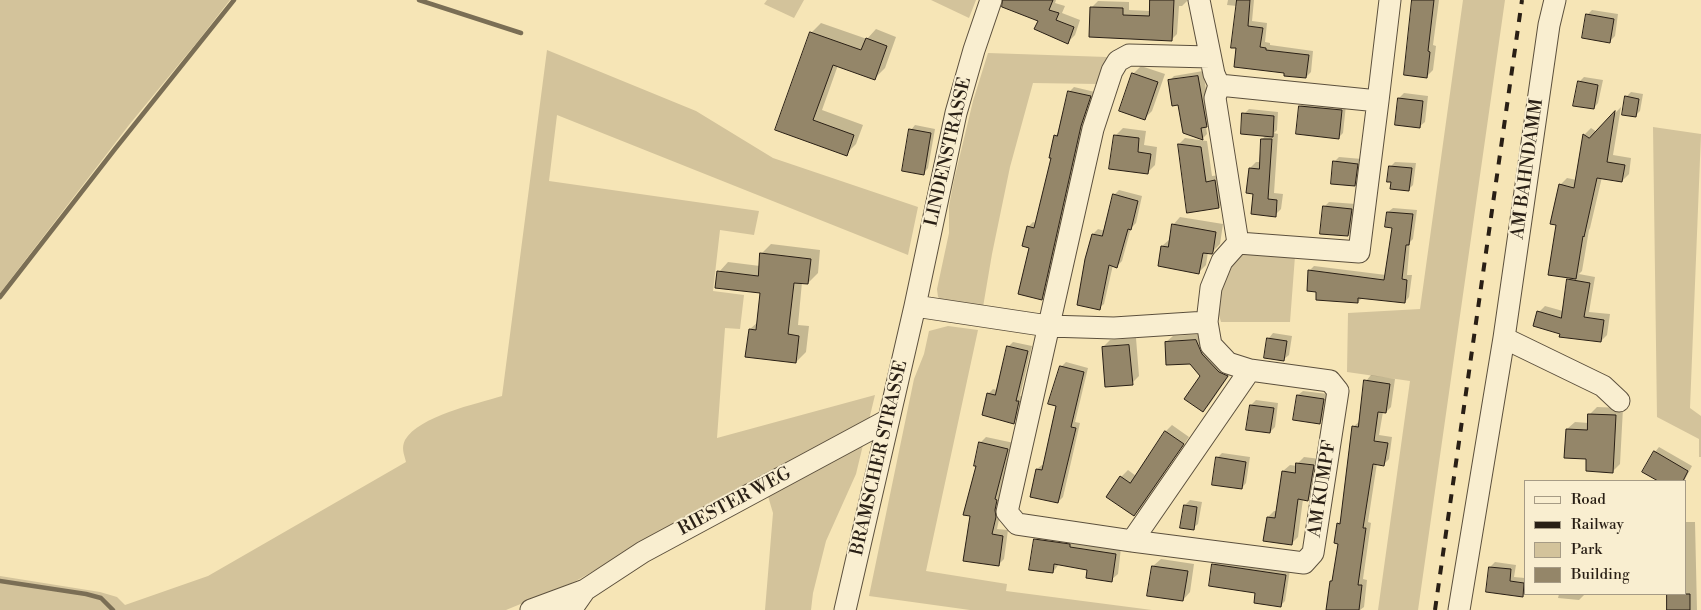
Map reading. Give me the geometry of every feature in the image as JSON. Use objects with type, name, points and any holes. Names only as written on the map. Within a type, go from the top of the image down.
[{"type":"street","name":"LINDENSTRASSE","points":[[915,306],[956,113],[991,0]]},
{"type":"street","points":[[1199,0],[1214,74],[1219,85],[1215,98],[1238,243],[1360,252],[1390,0]]},
{"type":"street","name":"AM BAHNDAMM","points":[[1460,610],[1504,338],[1549,25],[1555,0]]},
{"type":"street","points":[[1048,326],[1093,129],[1112,71],[1118,61],[1129,55],[1210,56]]},
{"type":"street","points":[[1219,85],[1378,101]]},
{"type":"street","name":"AM KUMPF","points":[[1048,326],[1007,512],[1017,524],[1304,563],[1313,553],[1338,391],[1330,381],[1250,370],[1228,363],[1211,345],[1207,322],[1211,288],[1222,261],[1238,243]]},
{"type":"street","points":[[915,306],[1048,326],[1114,328],[1207,322]]},
{"type":"street","name":"BRAMSCHER STRASSE","points":[[846,610],[915,306]]},
{"type":"street","points":[[1504,338],[1603,386],[1619,401]]},
{"type":"street","points":[[1132,541],[1250,370]]},
{"type":"street","name":"RIESTER WEG","points":[[531,610],[585,590],[643,552],[888,420]]},
{"type":"street","name":"RIESTER WEG","points":[[571,610],[585,590]]},
{"type":"green space","points":[[0,0],[230,0],[129,125],[0,293]]},
{"type":"green space","points":[[767,0],[804,0],[794,18],[764,4]]},
{"type":"green space","points":[[931,0],[976,0],[969,18]]},
{"type":"green space","points":[[1463,0],[1505,0],[1418,610],[1378,610],[1410,381],[1347,372],[1348,313],[1420,309]]},
{"type":"green space","points":[[547,50],[696,111],[773,158],[918,207],[908,255],[557,115],[549,181],[759,211],[754,235],[720,230],[713,291],[744,295],[740,329],[725,328],[717,438],[875,395],[856,474],[826,541],[813,593],[811,610],[765,610],[773,513],[762,476],[574,582],[506,610],[0,610],[0,576],[100,592],[117,597],[125,605],[208,576],[406,462],[403,448],[405,440],[422,424],[449,412],[502,396]]},
{"type":"green space","points":[[988,53],[1107,57],[1098,84],[1033,83],[1010,167],[983,307],[944,302],[938,297],[937,289],[949,233],[949,206],[954,180],[973,101]]},
{"type":"green space","points":[[1653,127],[1701,134],[1690,408],[1701,416],[1701,457],[1699,457],[1699,439],[1657,417]]},
{"type":"green space","points":[[1236,254],[1295,256],[1290,322],[1221,322],[1215,301]]},
{"type":"green space","points":[[948,326],[978,330],[926,571],[1007,584],[1006,591],[1152,610],[970,610],[869,596],[914,379],[924,354],[929,331]]},
{"type":"building","points":[[1003,0],[1053,0],[1049,10],[1059,13],[1056,20],[1074,27],[1068,44],[1034,29],[1038,21],[1002,7]]},
{"type":"building","points":[[1150,0],[1174,0],[1172,41],[1089,37],[1090,7],[1123,8],[1123,15],[1149,16]]},
{"type":"building","points":[[1237,0],[1250,0],[1248,26],[1263,28],[1260,47],[1266,48],[1266,50],[1309,55],[1306,78],[1284,76],[1284,73],[1234,67],[1236,48],[1231,48]]},
{"type":"building","points":[[1412,0],[1434,0],[1427,78],[1404,75]]},
{"type":"building","points":[[1586,14],[1614,19],[1610,43],[1582,38]]},
{"type":"building","points":[[810,32],[861,50],[866,38],[887,46],[875,80],[833,65],[813,120],[854,135],[847,156],[775,130]]},
{"type":"building","points":[[1132,73],[1158,82],[1145,120],[1119,111]]},
{"type":"building","points":[[1198,76],[1207,127],[1201,128],[1203,140],[1183,133],[1178,105],[1172,106],[1168,80]]},
{"type":"building","points":[[1578,81],[1598,85],[1594,109],[1573,106]]},
{"type":"building","points":[[1068,91],[1091,96],[1081,126],[1042,300],[1018,294],[1029,248],[1022,246],[1027,226],[1034,228],[1051,158],[1049,158],[1054,135],[1057,136]]},
{"type":"building","points":[[1625,96],[1639,99],[1636,117],[1622,115]]},
{"type":"building","points":[[1398,98],[1423,101],[1420,128],[1395,125]]},
{"type":"building","points":[[1299,106],[1342,110],[1339,139],[1296,134]]},
{"type":"building","points":[[1615,111],[1607,162],[1625,165],[1622,182],[1597,178],[1583,236],[1576,279],[1548,275],[1556,225],[1550,224],[1559,184],[1574,188],[1583,134],[1589,138]]},
{"type":"building","points":[[1242,113],[1274,116],[1273,137],[1241,134]]},
{"type":"building","points":[[909,129],[931,133],[924,175],[902,171]]},
{"type":"building","points":[[1114,135],[1139,138],[1138,152],[1151,154],[1148,174],[1109,169]]},
{"type":"building","points":[[1261,139],[1272,139],[1268,199],[1277,200],[1276,217],[1251,214],[1253,194],[1246,193],[1249,168],[1259,169]]},
{"type":"building","points":[[1178,144],[1201,147],[1206,182],[1215,180],[1219,208],[1187,213]]},
{"type":"building","points":[[1333,161],[1358,164],[1355,186],[1331,184]]},
{"type":"building","points":[[1389,166],[1412,168],[1409,191],[1390,189],[1391,182],[1387,182]]},
{"type":"building","points":[[1113,194],[1138,201],[1131,230],[1128,229],[1117,268],[1109,265],[1100,310],[1077,305],[1085,259],[1092,234],[1102,236]]},
{"type":"building","points":[[1323,206],[1352,209],[1348,236],[1320,234]]},
{"type":"building","points":[[1387,212],[1413,214],[1409,245],[1406,245],[1402,279],[1407,280],[1405,303],[1358,298],[1358,303],[1316,300],[1316,292],[1307,291],[1308,270],[1384,280],[1392,228],[1385,227]]},
{"type":"building","points":[[1172,224],[1216,232],[1213,252],[1212,254],[1203,253],[1199,274],[1158,266],[1161,246],[1168,247]]},
{"type":"building","points":[[760,253],[811,259],[808,284],[794,283],[788,334],[799,336],[796,363],[745,357],[749,329],[756,330],[760,293],[715,288],[717,271],[758,276]]},
{"type":"building","points":[[1567,279],[1590,283],[1584,317],[1604,320],[1601,342],[1559,337],[1560,334],[1533,326],[1537,311],[1561,318]]},
{"type":"building","points":[[1267,338],[1287,341],[1284,361],[1264,358]]},
{"type":"building","points":[[1196,340],[1202,354],[1219,372],[1228,376],[1203,412],[1184,399],[1200,376],[1190,364],[1166,365],[1165,342]]},
{"type":"building","points":[[1129,345],[1133,385],[1105,387],[1102,347]]},
{"type":"building","points":[[1007,346],[1028,351],[1016,401],[1019,401],[1014,424],[982,415],[987,393],[995,395]]},
{"type":"building","points":[[1060,366],[1084,372],[1071,427],[1076,428],[1058,503],[1030,497],[1036,469],[1042,470],[1056,406],[1048,404]]},
{"type":"building","points":[[1364,380],[1390,384],[1386,413],[1378,412],[1374,441],[1388,443],[1384,466],[1373,464],[1363,528],[1366,528],[1358,585],[1362,585],[1359,610],[1326,610],[1338,544],[1334,543],[1337,523],[1340,524],[1352,426],[1358,427]]},
{"type":"building","points":[[1297,395],[1324,399],[1320,424],[1293,420]]},
{"type":"building","points":[[1250,405],[1274,408],[1270,433],[1246,430]]},
{"type":"building","points":[[1588,414],[1616,415],[1613,473],[1586,471],[1586,459],[1564,458],[1566,429],[1587,430]]},
{"type":"building","points":[[1165,431],[1184,444],[1134,516],[1106,497],[1120,476],[1130,483]]},
{"type":"building","points":[[979,442],[1008,449],[995,499],[997,500],[996,517],[992,534],[1003,536],[999,566],[963,561],[970,516],[963,515],[976,466],[974,466]]},
{"type":"building","points":[[1654,451],[1688,471],[1684,480],[1656,480],[1642,472]]},
{"type":"building","points":[[1216,457],[1246,462],[1242,489],[1212,485]]},
{"type":"building","points":[[1296,463],[1314,465],[1308,501],[1298,499],[1292,545],[1263,541],[1267,517],[1275,518],[1282,471],[1295,473]]},
{"type":"building","points":[[1184,505],[1197,507],[1194,530],[1180,528]]},
{"type":"building","points":[[1034,539],[1070,544],[1070,547],[1116,554],[1112,582],[1086,578],[1087,570],[1054,564],[1053,573],[1029,570]]},
{"type":"building","points":[[1212,564],[1286,575],[1281,607],[1254,603],[1255,593],[1209,586]]},
{"type":"building","points":[[1152,566],[1188,571],[1183,601],[1147,596]]},
{"type":"building","points":[[1489,567],[1511,569],[1510,581],[1524,583],[1523,597],[1486,592]]},
{"type":"building","points":[[1690,594],[1690,610],[1667,610],[1667,595]]},
{"type":"waterway","points":[[0,297],[234,0]]},
{"type":"waterway","points":[[419,0],[521,33]]},
{"type":"waterway","points":[[0,581],[86,594],[101,598],[113,610]]},
{"type":"railway","points":[[1435,610],[1522,0]]}]
